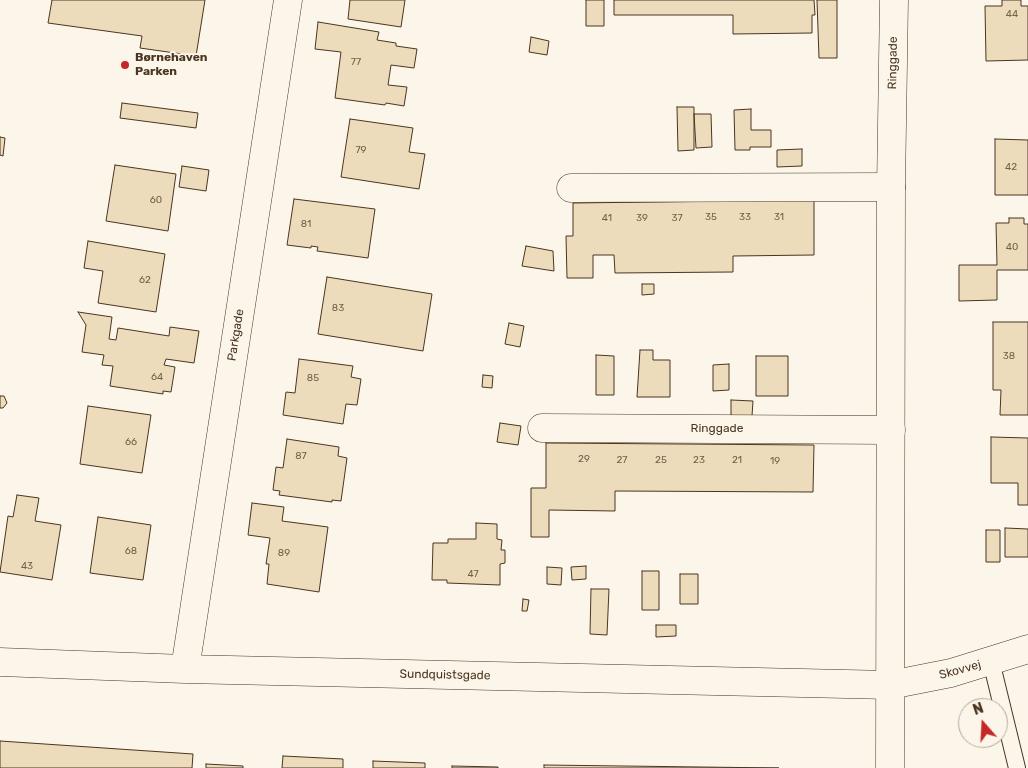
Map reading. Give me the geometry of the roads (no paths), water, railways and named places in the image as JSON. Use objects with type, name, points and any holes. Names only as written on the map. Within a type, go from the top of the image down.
[{"type":"street","name":"Parkgade","points":[[185,669],[288,0]]},
{"type":"street","name":"Ringgade","points":[[890,768],[890,186],[894,0]]},
{"type":"street","points":[[571,188],[890,186]]},
{"type":"street","name":"Ringgade","points":[[542,428],[891,430]]},
{"type":"street","name":"Skovvej","points":[[890,685],[951,673],[1028,649]]},
{"type":"street","name":"Sundquistsgade","points":[[0,662],[185,669],[890,685]]},
{"type":"lane","points":[[991,661],[1017,768]]},
{"type":"place","name":"Børnehaven Parken","points":[[125,65]]}]
